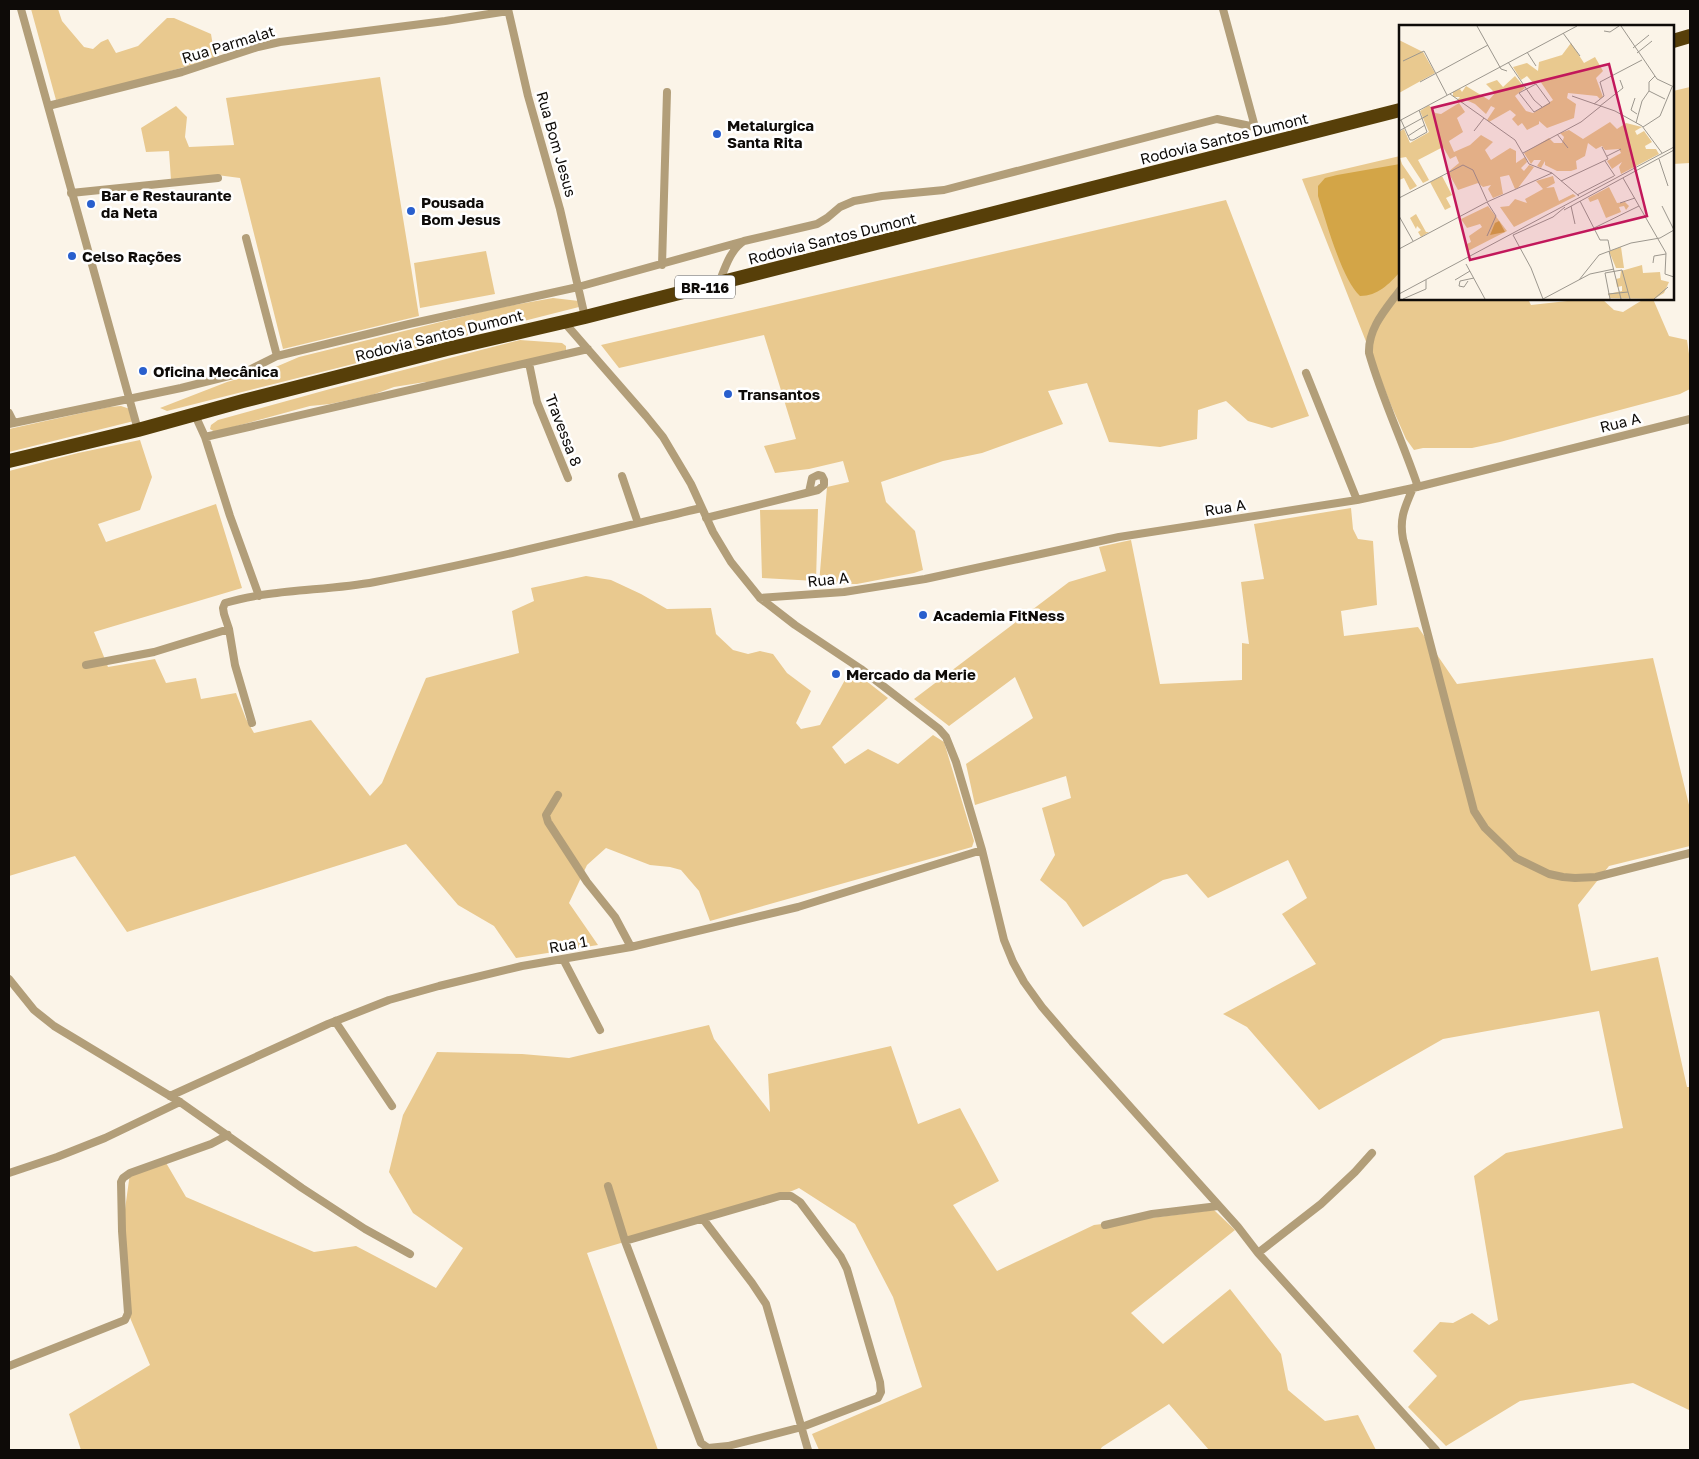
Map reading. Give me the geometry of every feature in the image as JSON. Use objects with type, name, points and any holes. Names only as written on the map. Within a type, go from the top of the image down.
[{"type":"highway","points":[[1674,40],[1690,36]]},
{"type":"highway","name":"Rodovia Santos Dumont","points":[[9,461],[138,430],[419,356],[585,317],[1399,110]]},
{"type":"street","points":[[21,9],[138,430]]},
{"type":"street","points":[[9,413],[11,424],[245,372],[278,356],[409,324],[578,287],[744,241],[817,224],[828,218],[840,207],[854,201],[882,196],[944,190],[1213,120],[1222,120],[1254,127],[1223,9]]},
{"type":"street","name":"Rua Parmalat","points":[[48,106],[188,71],[258,47],[280,42],[445,21],[508,10]]},
{"type":"street","name":"Rua Bom Jesus","points":[[508,10],[528,96],[560,208],[585,317]]},
{"type":"street","points":[[662,265],[667,92]]},
{"type":"street","points":[[71,193],[218,178]]},
{"type":"street","points":[[246,238],[278,356]]},
{"type":"street","points":[[719,283],[730,256],[739,244],[744,241]]},
{"type":"street","points":[[1399,291],[1373,330],[1369,353],[1391,418],[1407,454],[1415,487],[1402,516],[1403,539],[1474,811],[1484,828],[1516,858],[1549,874],[1569,878],[1596,877],[1690,853]]},
{"type":"street","points":[[564,322],[663,437],[678,460],[706,518],[732,562],[760,598],[801,630],[861,670],[939,729],[946,737],[954,754],[982,850],[1004,940],[1024,982],[1072,1042],[1258,1253],[1436,1450]]},
{"type":"street","points":[[205,437],[588,349]]},
{"type":"street","name":"Travessa 8","points":[[529,363],[537,402],[568,478]]},
{"type":"street","points":[[1306,373],[1357,500]]},
{"type":"street","points":[[195,415],[205,437],[259,596]]},
{"type":"street","name":"Rua A","points":[[760,598],[844,592],[925,579],[1119,537],[1357,500],[1690,419]]},
{"type":"street","points":[[622,476],[638,524]]},
{"type":"street","points":[[706,518],[809,492]]},
{"type":"street","points":[[252,723],[235,665],[229,629],[223,608],[225,602],[374,582],[638,524],[701,508]]},
{"type":"street","points":[[86,666],[154,652],[229,629]]},
{"type":"street","points":[[558,795],[546,815],[548,822],[587,882],[615,918],[631,947]]},
{"type":"street","name":"Rua 1","points":[[170,1096],[335,1021],[389,1000],[522,966],[631,947],[798,907],[982,850]]},
{"type":"street","points":[[563,959],[600,1030]]},
{"type":"street","points":[[9,978],[34,1010],[54,1026],[180,1102],[310,1193],[364,1228],[410,1254]]},
{"type":"street","points":[[335,1021],[392,1106]]},
{"type":"street","points":[[9,1173],[105,1138],[180,1102]]},
{"type":"street","points":[[9,1366],[124,1320],[128,1313],[122,1231],[121,1182],[123,1178],[130,1173],[211,1144],[228,1135]]},
{"type":"street","points":[[1258,1253],[1321,1204],[1372,1154]]},
{"type":"street","points":[[608,1186],[624,1241],[658,1333],[704,1447],[717,1448],[802,1427],[878,1398],[881,1392],[880,1382],[847,1269],[841,1257],[800,1202],[791,1196],[768,1199],[702,1220],[624,1241]]},
{"type":"street","points":[[1105,1225],[1152,1214],[1218,1206]]},
{"type":"street","points":[[702,1220],[766,1304],[808,1450]]},
{"type":"shaded area","points":[[31,9],[58,9],[62,21],[84,47],[93,49],[108,39],[116,53],[138,46],[167,18],[174,18],[211,34],[215,58],[143,79],[56,100]]},
{"type":"shaded area","points":[[380,77],[419,316],[283,349],[240,178],[217,175],[171,180],[169,151],[146,152],[141,128],[176,106],[187,117],[185,137],[189,147],[234,145],[226,98]]},
{"type":"shaded area","points":[[1690,87],[1690,163],[1674,164],[1674,91]]},
{"type":"shaded area","points":[[1399,156],[1399,300],[1528,300],[1531,305],[1576,300],[1603,300],[1614,310],[1623,312],[1642,300],[1653,300],[1669,336],[1687,340],[1690,361],[1690,389],[1680,394],[1500,442],[1472,448],[1423,448],[1414,450],[1406,439],[1391,405],[1302,179]]},
{"type":"shaded area","points":[[1399,164],[1399,273],[1378,292],[1372,294],[1360,296],[1353,288],[1335,249],[1318,196],[1318,186],[1325,178]]},
{"type":"shaded area","points":[[1226,200],[1309,416],[1272,428],[1248,421],[1226,401],[1198,410],[1197,439],[1160,447],[1109,442],[1087,383],[1048,391],[1063,424],[982,453],[943,461],[881,482],[886,502],[915,531],[923,570],[914,573],[857,584],[819,584],[827,487],[849,482],[843,461],[809,469],[775,473],[764,446],[796,439],[764,335],[619,368],[601,345]]},
{"type":"shaded area","points":[[486,251],[495,294],[420,308],[414,263]]},
{"type":"shaded area","points":[[553,298],[579,301],[579,307],[167,411],[160,408],[227,382],[271,369],[299,357],[497,308]]},
{"type":"shaded area","points":[[520,340],[562,343],[566,346],[566,350],[532,361],[432,383],[425,382],[394,387],[372,395],[330,404],[310,406],[215,432],[210,429],[211,425],[218,420]]},
{"type":"shaded area","points":[[121,406],[130,409],[134,421],[9,452],[9,429]]},
{"type":"shaded area","points":[[140,440],[152,477],[140,510],[98,524],[106,542],[216,504],[242,588],[94,632],[108,667],[155,659],[166,683],[196,678],[201,699],[236,693],[246,719],[254,733],[311,720],[370,796],[382,783],[426,678],[519,653],[512,611],[534,601],[531,588],[586,576],[611,580],[667,609],[711,608],[716,634],[733,650],[748,654],[760,651],[773,654],[787,673],[811,691],[796,723],[801,729],[820,725],[851,669],[888,698],[832,747],[845,764],[868,749],[898,764],[933,735],[944,742],[974,841],[972,847],[710,921],[699,891],[681,870],[650,865],[606,848],[587,865],[569,903],[598,945],[516,958],[494,926],[458,905],[406,844],[127,932],[75,856],[9,876],[9,471],[78,453]]},
{"type":"shaded area","points":[[1351,508],[1353,529],[1358,539],[1373,541],[1377,605],[1341,611],[1344,636],[1418,627],[1457,684],[1653,658],[1690,809],[1690,846],[1609,866],[1578,905],[1591,971],[1658,957],[1687,1087],[1690,1087],[1690,1413],[1689,1410],[1633,1383],[1520,1401],[1446,1446],[1408,1407],[1437,1376],[1413,1351],[1440,1322],[1453,1323],[1472,1313],[1489,1325],[1498,1320],[1474,1176],[1506,1153],[1623,1128],[1599,1011],[1443,1039],[1319,1110],[1247,1027],[1223,1014],[1316,964],[1282,914],[1307,898],[1288,860],[1208,898],[1187,874],[1163,880],[1083,927],[1066,902],[1040,880],[1055,855],[1042,808],[1071,798],[1066,776],[975,805],[966,764],[1033,718],[1015,677],[949,726],[914,699],[1069,582],[1106,571],[1099,547],[1131,540],[1160,684],[1242,680],[1242,643],[1249,644],[1241,582],[1264,579],[1254,524]]},
{"type":"shaded area","points":[[818,509],[816,581],[762,578],[760,510]]},
{"type":"shaded area","points":[[709,1025],[714,1039],[770,1112],[768,1074],[891,1046],[918,1124],[960,1108],[999,1181],[953,1205],[997,1271],[1094,1225],[1214,1210],[1235,1230],[1131,1313],[1163,1344],[1230,1289],[1281,1354],[1288,1390],[1325,1421],[1358,1415],[1376,1450],[1209,1450],[1169,1404],[1100,1450],[819,1450],[812,1434],[922,1387],[893,1297],[855,1224],[799,1188],[780,1196],[587,1253],[658,1450],[81,1450],[69,1414],[150,1365],[128,1313],[122,1231],[130,1173],[165,1161],[186,1197],[314,1252],[356,1246],[436,1288],[463,1248],[413,1213],[389,1172],[403,1115],[437,1052],[522,1054],[569,1058]]},
{"type":"place","name":"Metalurgica Santa Rita","points":[[717,134]]},
{"type":"place","name":"Bar e Restaurante da Neta","points":[[91,204]]},
{"type":"place","name":"Pousada Bom Jesus","points":[[411,211]]},
{"type":"place","name":"Celso Rações","points":[[72,256]]},
{"type":"place","name":"Oficina Mecânica","points":[[143,371]]},
{"type":"place","name":"Transantos","points":[[728,394]]},
{"type":"place","name":"Academia FitNess","points":[[923,615]]},
{"type":"place","name":"Mercado da Merie","points":[[836,674]]}]
